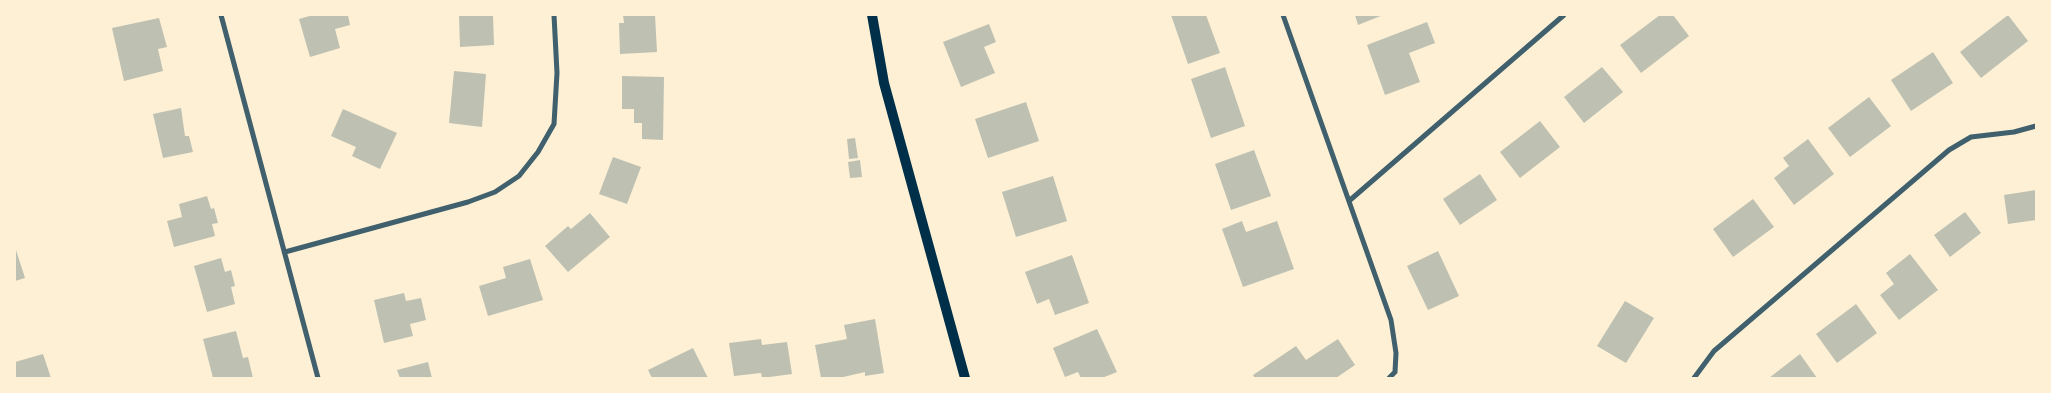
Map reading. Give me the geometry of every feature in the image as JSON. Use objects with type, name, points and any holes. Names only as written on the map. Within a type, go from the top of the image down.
[{"type":"main road","points":[[872,15],[884,83],[965,378]]},
{"type":"street","points":[[221,15],[318,378]]},
{"type":"street","points":[[285,252],[468,202],[495,192],[519,176],[538,152],[554,124],[557,73],[554,15]]},
{"type":"street","points":[[1283,15],[1391,320],[1396,353],[1394,372],[1390,378]]},
{"type":"street","points":[[1349,201],[1564,15]]},
{"type":"street","points":[[1694,378],[1714,351],[1949,150],[1971,137],[2014,132],[2036,126]]},
{"type":"building","points":[[313,15],[348,15],[350,25],[335,29],[340,48],[310,57],[299,19]]},
{"type":"building","points":[[459,15],[493,15],[494,45],[460,47]]},
{"type":"building","points":[[623,15],[655,15],[657,52],[620,54],[619,23],[624,23]]},
{"type":"building","points":[[1171,15],[1206,15],[1220,53],[1188,64]]},
{"type":"building","points":[[1355,15],[1383,15],[1358,25]]},
{"type":"building","points":[[1660,15],[1673,15],[1689,36],[1641,73],[1620,45]]},
{"type":"building","points":[[2008,15],[2028,41],[1981,78],[1960,52]]},
{"type":"building","points":[[159,18],[167,47],[158,49],[163,71],[124,81],[112,28]]},
{"type":"building","points":[[1427,22],[1435,43],[1409,53],[1420,82],[1385,95],[1367,45]]},
{"type":"building","points":[[989,24],[996,42],[984,47],[995,73],[961,87],[943,42]]},
{"type":"building","points":[[1933,52],[1953,83],[1911,111],[1891,80]]},
{"type":"building","points":[[1225,67],[1245,126],[1211,138],[1191,79]]},
{"type":"building","points":[[1602,67],[1623,92],[1584,123],[1564,97]]},
{"type":"building","points":[[454,71],[486,74],[482,127],[449,123]]},
{"type":"building","points":[[622,76],[664,77],[663,140],[642,139],[642,123],[634,123],[634,109],[622,109]]},
{"type":"building","points":[[1869,97],[1891,126],[1850,157],[1828,128]]},
{"type":"building","points":[[1026,102],[1039,141],[988,158],[975,119]]},
{"type":"building","points":[[181,108],[185,136],[189,136],[193,152],[163,158],[153,114]]},
{"type":"building","points":[[343,109],[397,133],[380,169],[352,156],[356,147],[331,136]]},
{"type":"building","points":[[1540,121],[1560,147],[1520,178],[1500,152]]},
{"type":"building","points":[[855,138],[858,158],[849,159],[847,139]]},
{"type":"building","points":[[1808,139],[1834,174],[1794,205],[1774,178],[1789,166],[1783,158]]},
{"type":"building","points":[[1254,150],[1271,196],[1231,210],[1215,164]]},
{"type":"building","points":[[613,157],[641,167],[627,204],[599,194]]},
{"type":"building","points":[[860,160],[862,177],[850,178],[848,162]]},
{"type":"building","points":[[1480,174],[1497,200],[1460,225],[1443,199]]},
{"type":"building","points":[[1053,176],[1067,221],[1016,237],[1002,192]]},
{"type":"building","points":[[2036,190],[2036,220],[2008,224],[2004,195]]},
{"type":"building","points":[[207,196],[211,209],[214,208],[218,223],[212,224],[215,236],[174,247],[167,221],[182,217],[179,204]]},
{"type":"building","points":[[1753,199],[1774,227],[1733,257],[1713,229]]},
{"type":"building","points":[[1965,212],[1981,233],[1950,257],[1934,235]]},
{"type":"building","points":[[590,213],[610,237],[568,272],[545,246],[568,226],[571,229]]},
{"type":"building","points":[[1242,221],[1246,232],[1277,221],[1294,269],[1243,287],[1222,229]]},
{"type":"building","points":[[15,247],[25,278],[15,281]]},
{"type":"building","points":[[1438,251],[1459,296],[1428,310],[1407,266]]},
{"type":"building","points":[[1910,254],[1938,290],[1899,320],[1880,295],[1894,284],[1886,273]]},
{"type":"building","points":[[1072,255],[1089,303],[1055,315],[1049,299],[1037,304],[1025,272]]},
{"type":"building","points":[[221,258],[225,272],[231,270],[235,286],[231,287],[235,304],[207,312],[194,266]]},
{"type":"building","points":[[530,259],[543,300],[488,316],[479,286],[506,278],[503,267]]},
{"type":"building","points":[[404,293],[406,301],[421,298],[426,320],[410,324],[413,336],[384,343],[374,300]]},
{"type":"building","points":[[1625,301],[1654,318],[1626,363],[1597,346]]},
{"type":"building","points":[[1856,304],[1877,333],[1837,363],[1816,334]]},
{"type":"building","points":[[875,319],[884,373],[865,376],[865,372],[839,378],[821,378],[815,345],[847,339],[844,325]]},
{"type":"building","points":[[1097,329],[1117,372],[1102,378],[1081,378],[1078,372],[1065,377],[1053,348]]},
{"type":"building","points":[[236,331],[243,358],[248,357],[253,378],[213,378],[203,339]]},
{"type":"building","points":[[761,339],[762,345],[787,342],[792,374],[762,378],[761,373],[734,376],[729,343]]},
{"type":"building","points":[[1338,339],[1355,365],[1336,378],[1255,378],[1253,375],[1296,346],[1306,360]]},
{"type":"building","points":[[693,348],[708,378],[652,378],[648,370]]},
{"type":"building","points":[[43,354],[51,378],[15,378],[15,362]]},
{"type":"building","points":[[1800,354],[1817,378],[1769,378]]},
{"type":"building","points":[[428,362],[432,378],[400,378],[397,370]]}]
